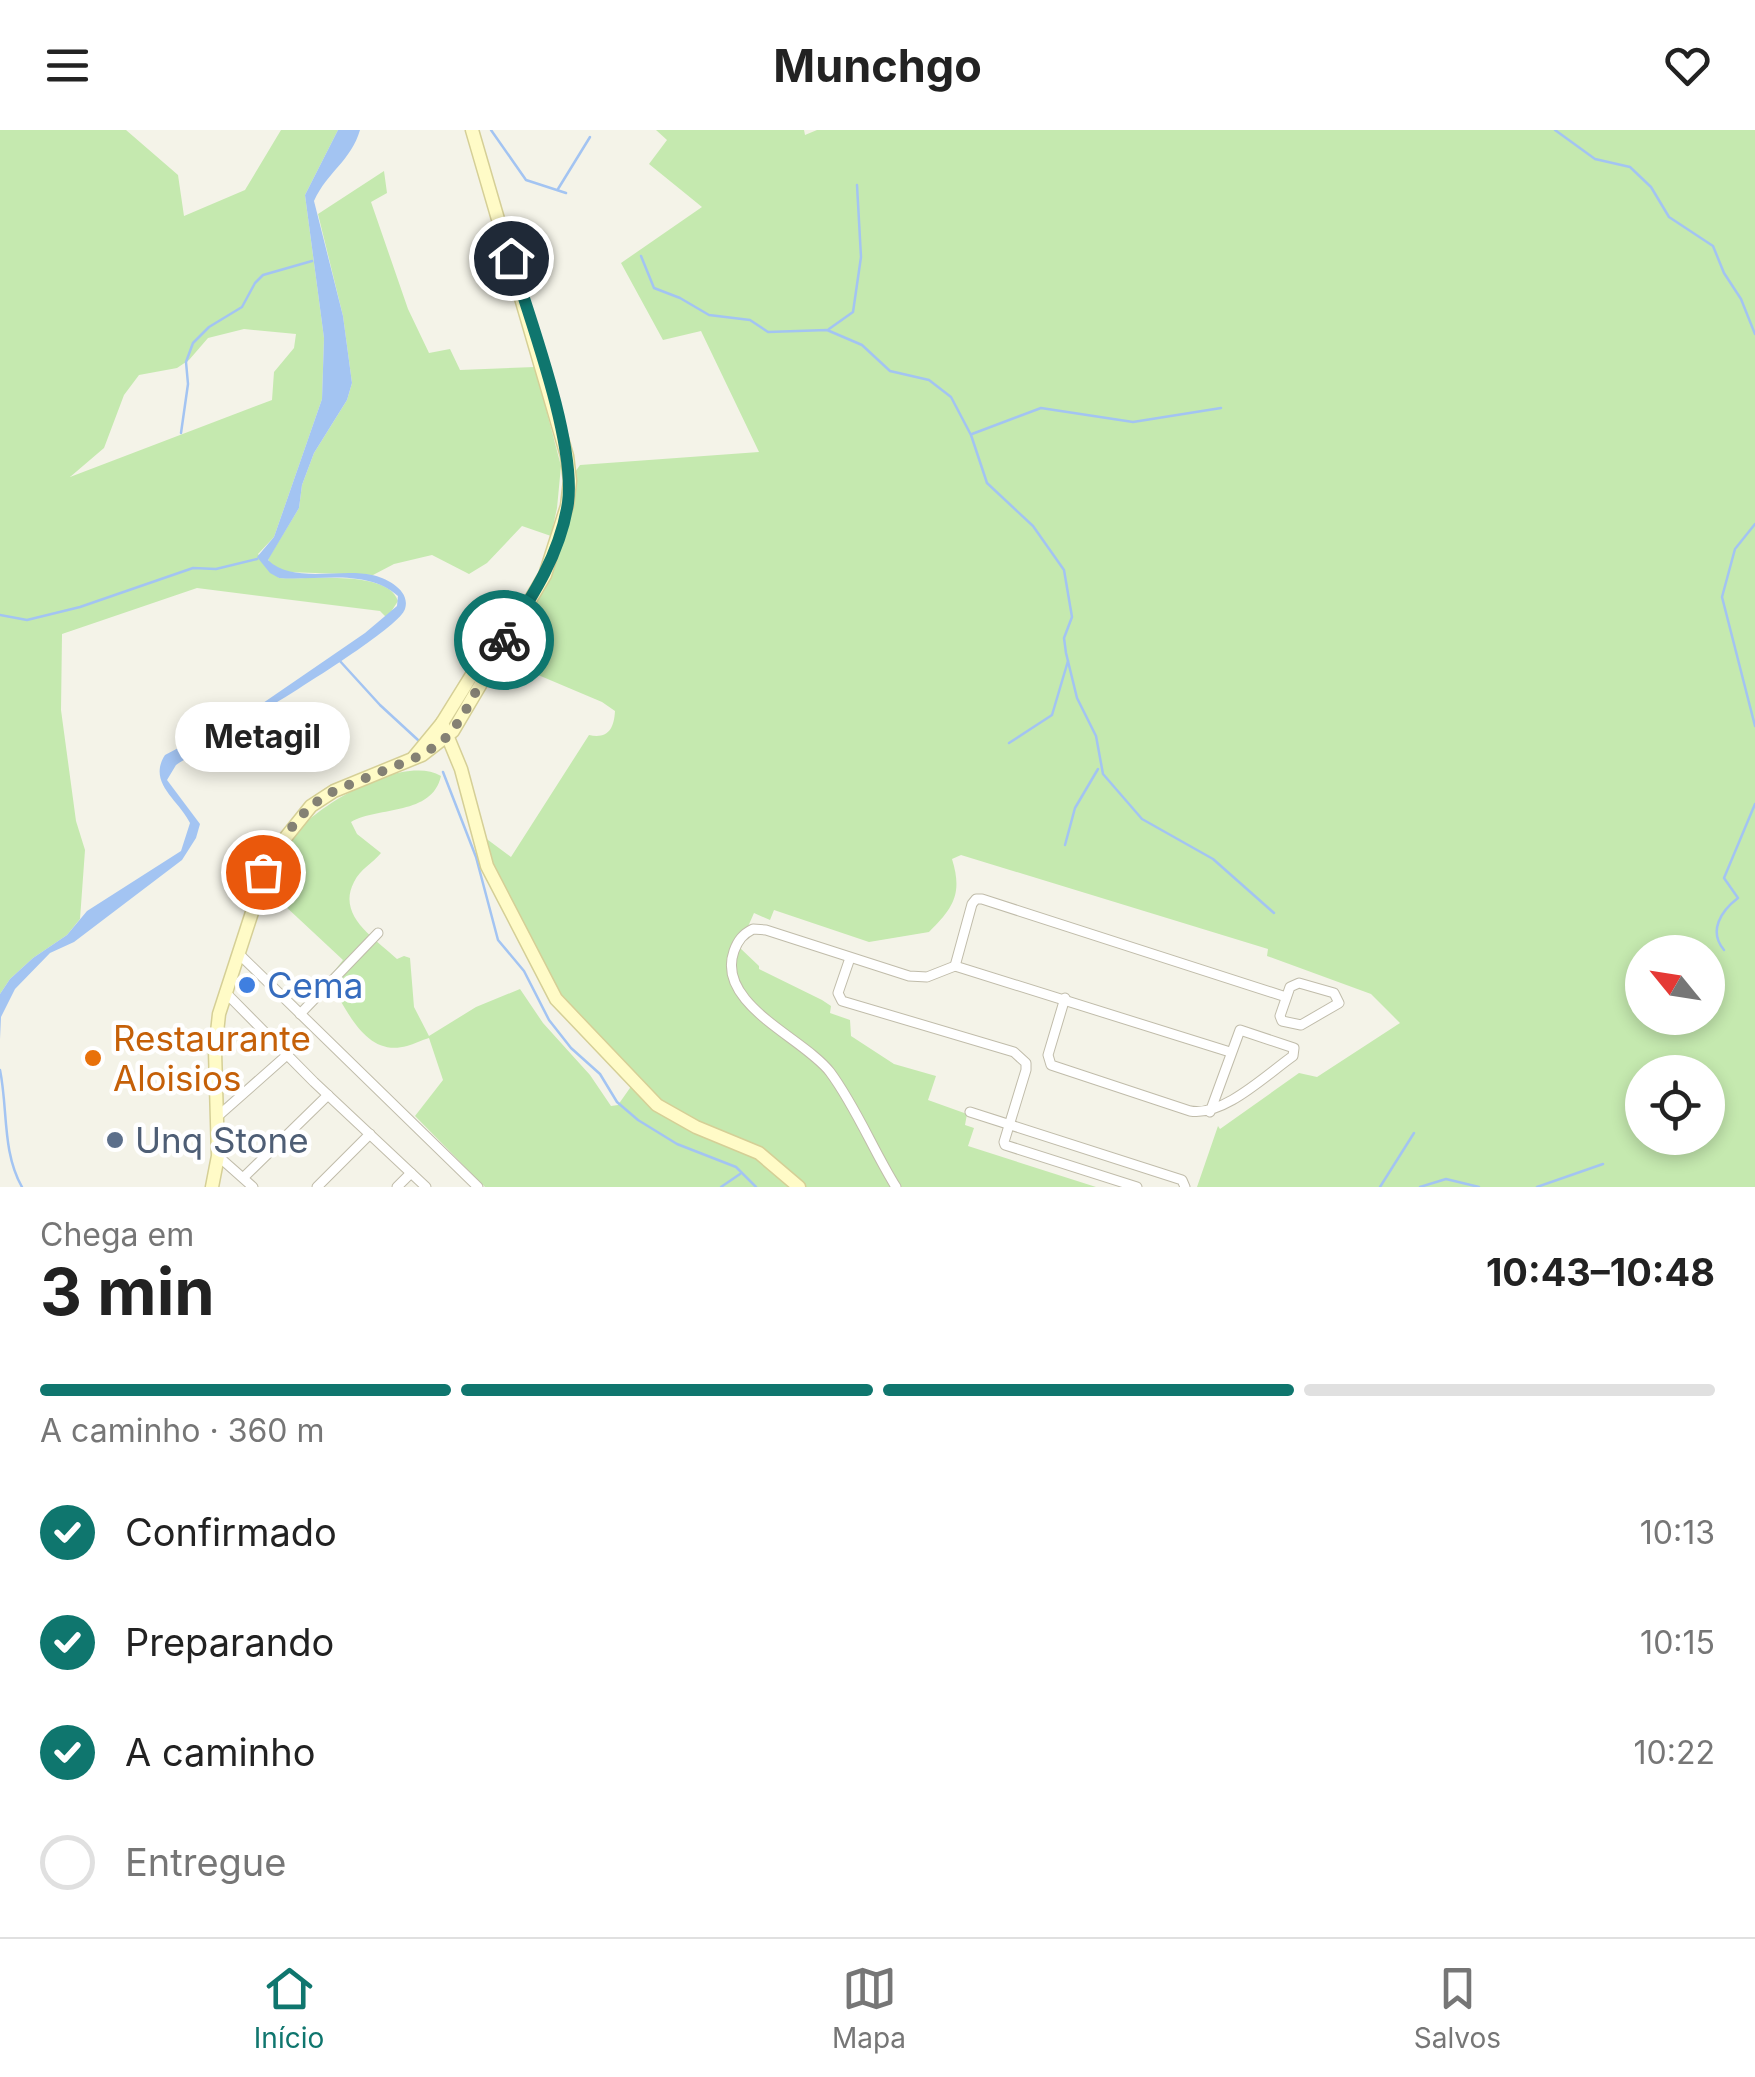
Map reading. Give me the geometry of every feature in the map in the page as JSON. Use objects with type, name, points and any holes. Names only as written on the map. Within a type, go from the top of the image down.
[{"type":"main road","points":[[418,757],[466,710],[545,575],[558,541],[570,481],[548,381],[472,130]]},
{"type":"main road","points":[[504,640],[475,668],[445,730],[460,765],[487,866],[556,999],[657,1104],[696,1127],[759,1153],[799,1187]]},
{"type":"main road","points":[[460,765],[466,710]]},
{"type":"main road","points":[[212,1187],[218,1156],[216,1032],[263,872],[293,824],[310,806],[334,791],[418,757],[436,755],[460,765]]},
{"type":"street","points":[[955,966],[972,904],[982,899],[1286,997]]},
{"type":"street","points":[[896,1187],[829,1070],[749,1004],[733,974],[731,958],[737,942],[754,929],[909,976],[926,977],[955,966],[1230,1052]]},
{"type":"street","points":[[300,1014],[378,933]]},
{"type":"street","points":[[239,954],[478,1187]]},
{"type":"street","points":[[850,958],[838,993],[842,1000],[1014,1052],[1022,1058],[1026,1070],[1006,1145],[1137,1187]]},
{"type":"street","points":[[1299,983],[1334,992],[1340,1000],[1337,1006],[1295,1026],[1280,1016],[1286,997],[1292,984],[1299,983]]},
{"type":"street","points":[[225,992],[426,1187]]},
{"type":"street","points":[[1065,998],[1048,1055],[1051,1065],[1190,1111],[1210,1112],[1294,1052],[1290,1044],[1244,1030],[1237,1033],[1210,1112]]},
{"type":"street","points":[[217,1117],[287,1055]]},
{"type":"street","points":[[244,1177],[328,1095]]},
{"type":"street","points":[[970,1112],[1182,1180],[1185,1187]]},
{"type":"street","points":[[317,1187],[370,1134]]},
{"type":"street","points":[[218,1156],[253,1187]]},
{"type":"street","points":[[397,1187],[411,1173]]},
{"type":"green space","points":[[0,130],[126,130],[178,175],[184,216],[245,190],[281,130],[338,130],[305,195],[324,338],[322,399],[274,537],[258,554],[279,578],[363,580],[391,591],[398,601],[387,618],[380,611],[197,588],[62,634],[61,710],[76,821],[85,850],[80,919],[67,935],[10,979],[0,994]],"holes":[[[244,329],[296,334],[294,348],[274,372],[272,400],[70,477],[104,448],[124,395],[139,375],[177,368],[208,338]]]},
{"type":"green space","points":[[656,130],[804,130],[805,135],[817,130],[1755,130],[1755,1187],[1197,1187],[1218,1126],[1220,1129],[1299,1073],[1317,1077],[1400,1023],[1371,994],[1267,956],[1268,949],[961,855],[952,859],[954,900],[929,932],[869,942],[774,910],[770,920],[754,913],[739,947],[759,969],[822,1000],[831,1006],[830,1013],[850,1020],[851,1036],[894,1064],[936,1076],[928,1100],[967,1114],[965,1125],[974,1128],[968,1146],[1096,1187],[485,1187],[415,1116],[443,1080],[429,1038],[392,1048],[379,1045],[358,1028],[328,979],[343,960],[269,891],[289,840],[338,799],[383,777],[405,772],[425,771],[441,776],[436,789],[416,804],[351,822],[357,834],[381,853],[357,877],[350,906],[361,926],[397,959],[410,958],[414,1007],[429,1036],[476,1007],[520,989],[611,1106],[618,1105],[637,1078],[564,1002],[499,882],[480,834],[511,857],[589,735],[605,734],[613,723],[615,711],[602,702],[500,659],[541,590],[573,475],[580,465],[759,452],[701,331],[663,340],[621,263],[702,207],[649,164],[667,140]]},
{"type":"green space","points":[[384,171],[387,193],[371,202],[408,309],[429,353],[450,349],[460,370],[535,367],[561,466],[551,536],[522,526],[487,563],[469,574],[432,555],[394,564],[373,575],[286,572],[268,559],[299,508],[302,485],[314,453],[347,400],[352,383],[343,316],[318,214]]},
{"type":"water","points":[[338,130],[360,130],[351,150],[314,201],[343,316],[352,383],[347,400],[314,453],[302,485],[299,508],[268,560],[290,571],[378,577],[401,591],[405,609],[371,641],[176,765],[167,780],[200,824],[182,860],[74,942],[50,953],[15,989],[1,1017],[0,1039],[0,994],[10,979],[67,935],[87,911],[181,851],[190,823],[162,783],[160,765],[165,755],[263,703],[365,633],[397,606],[398,596],[372,582],[279,578],[257,557],[274,537],[322,399],[324,338],[305,195]]},
{"type":"waterway","points":[[491,130],[526,180],[566,193]]},
{"type":"waterway","points":[[1555,130],[1595,159],[1630,167],[1651,187],[1669,217],[1713,246],[1755,334]]},
{"type":"waterway","points":[[558,189],[590,137]]},
{"type":"waterway","points":[[829,329],[853,312],[861,257],[857,185]]},
{"type":"waterway","points":[[641,256],[654,288],[709,315],[750,320],[768,332],[827,330],[862,345],[890,371],[929,380],[951,397],[971,435],[987,483],[1033,526],[1064,570],[1072,617],[1064,638],[1066,653],[1077,698],[1096,736],[1103,774],[1142,819],[1213,859],[1274,913]]},
{"type":"waterway","points":[[181,433],[188,384],[186,362],[193,343],[209,327],[242,307],[263,275],[312,261]]},
{"type":"waterway","points":[[972,434],[1041,408],[1133,422],[1221,408]]},
{"type":"waterway","points":[[1755,524],[1735,549],[1722,597],[1755,726]]},
{"type":"waterway","points":[[0,615],[27,620],[80,607],[193,568],[216,569],[257,559]]},
{"type":"waterway","points":[[339,660],[418,740]]},
{"type":"waterway","points":[[1009,743],[1052,715],[1068,661]]},
{"type":"waterway","points":[[1065,845],[1075,808],[1098,769]]},
{"type":"waterway","points":[[443,772],[476,857],[498,940],[524,971],[549,1020],[571,1048],[600,1074],[617,1102],[638,1120],[677,1144],[736,1167],[756,1187]]},
{"type":"waterway","points":[[1717,935],[1726,909],[1738,898],[1724,878],[1755,804]]},
{"type":"waterway","points":[[0,1070],[8,1145],[22,1187]]},
{"type":"waterway","points":[[1380,1187],[1414,1133]]},
{"type":"waterway","points":[[1537,1187],[1603,1164]]},
{"type":"waterway","points":[[721,1187],[740,1174]]},
{"type":"waterway","points":[[1420,1187],[1446,1179],[1479,1187]]},
{"type":"way so far","points":[[263,872],[281,840],[310,806],[334,791],[422,755],[443,741],[461,719],[504,640]]},
{"type":"place","name":"Metagil","points":[[263,872]]},
{"type":"place","name":"Cema","points":[[247,985]]},
{"type":"place","name":"Restaurante Aloisios","points":[[93,1058]]},
{"type":"place","name":"Unq Stone","points":[[115,1140]]},
{"type":"route","points":[[504,640],[545,575],[568,506],[570,481],[548,381],[511,258]]}]
